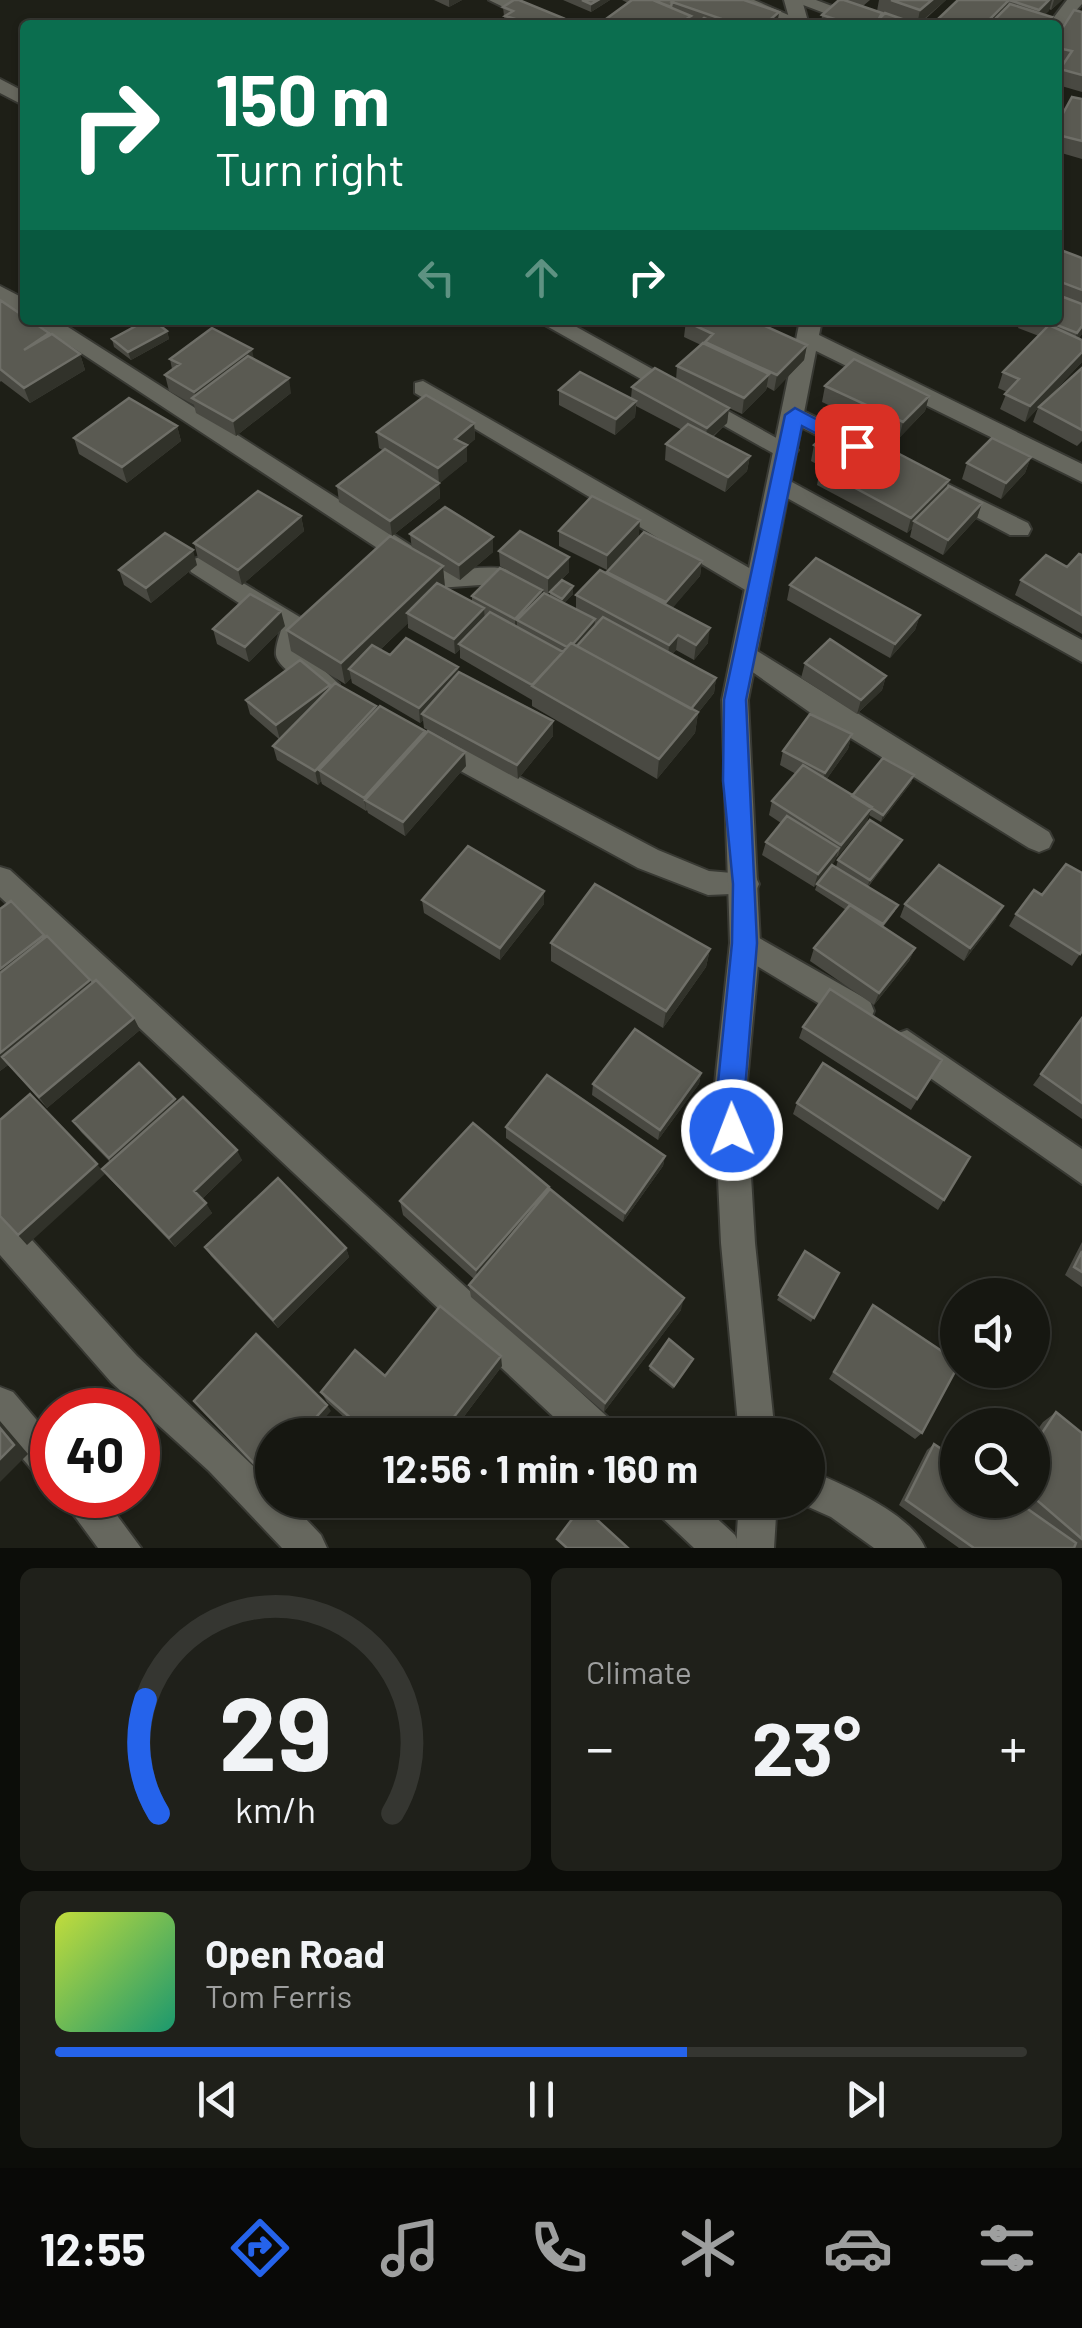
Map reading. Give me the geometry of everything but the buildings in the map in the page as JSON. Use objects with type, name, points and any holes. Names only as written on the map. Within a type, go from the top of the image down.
[{"type":"street","points":[[498,0],[544,20]]},
{"type":"street","points":[[738,0],[788,20]]},
{"type":"street","points":[[796,0],[858,20]]},
{"type":"street","points":[[1061,20],[1076,0]]},
{"type":"street","points":[[50,325],[446,582],[496,575],[554,604]]},
{"type":"street","points":[[556,325],[786,450]]},
{"type":"street","points":[[755,1418],[738,1243],[730,1093],[744,943],[745,884],[726,695],[746,654],[756,584],[795,415],[810,329],[1082,474]]},
{"type":"street","points":[[422,388],[756,584]]},
{"type":"street","points":[[795,415],[1019,529]]},
{"type":"street","points":[[778,483],[1082,652]]},
{"type":"street","points":[[200,566],[294,626],[289,654],[293,661],[356,700]]},
{"type":"street","points":[[746,654],[824,709],[1040,840]]},
{"type":"street","points":[[408,728],[648,859],[708,882],[745,884]]},
{"type":"street","points":[[0,879],[582,1418]]},
{"type":"street","points":[[744,943],[857,1009],[1082,1168]]},
{"type":"street","points":[[0,1230],[124,1369],[222,1458],[308,1548]]},
{"type":"street","points":[[0,1405],[30,1440]]},
{"type":"street","points":[[825,1496],[844,1504],[906,1548]]},
{"type":"street","points":[[97,1518],[122,1548]]},
{"type":"street","points":[[690,1518],[722,1548]]},
{"type":"street","points":[[755,1548],[757,1518]]},
{"type":"route","points":[[732,1130],[730,1093],[744,943],[745,884],[735,781],[735,700],[756,584],[795,415],[857,446]]}]
